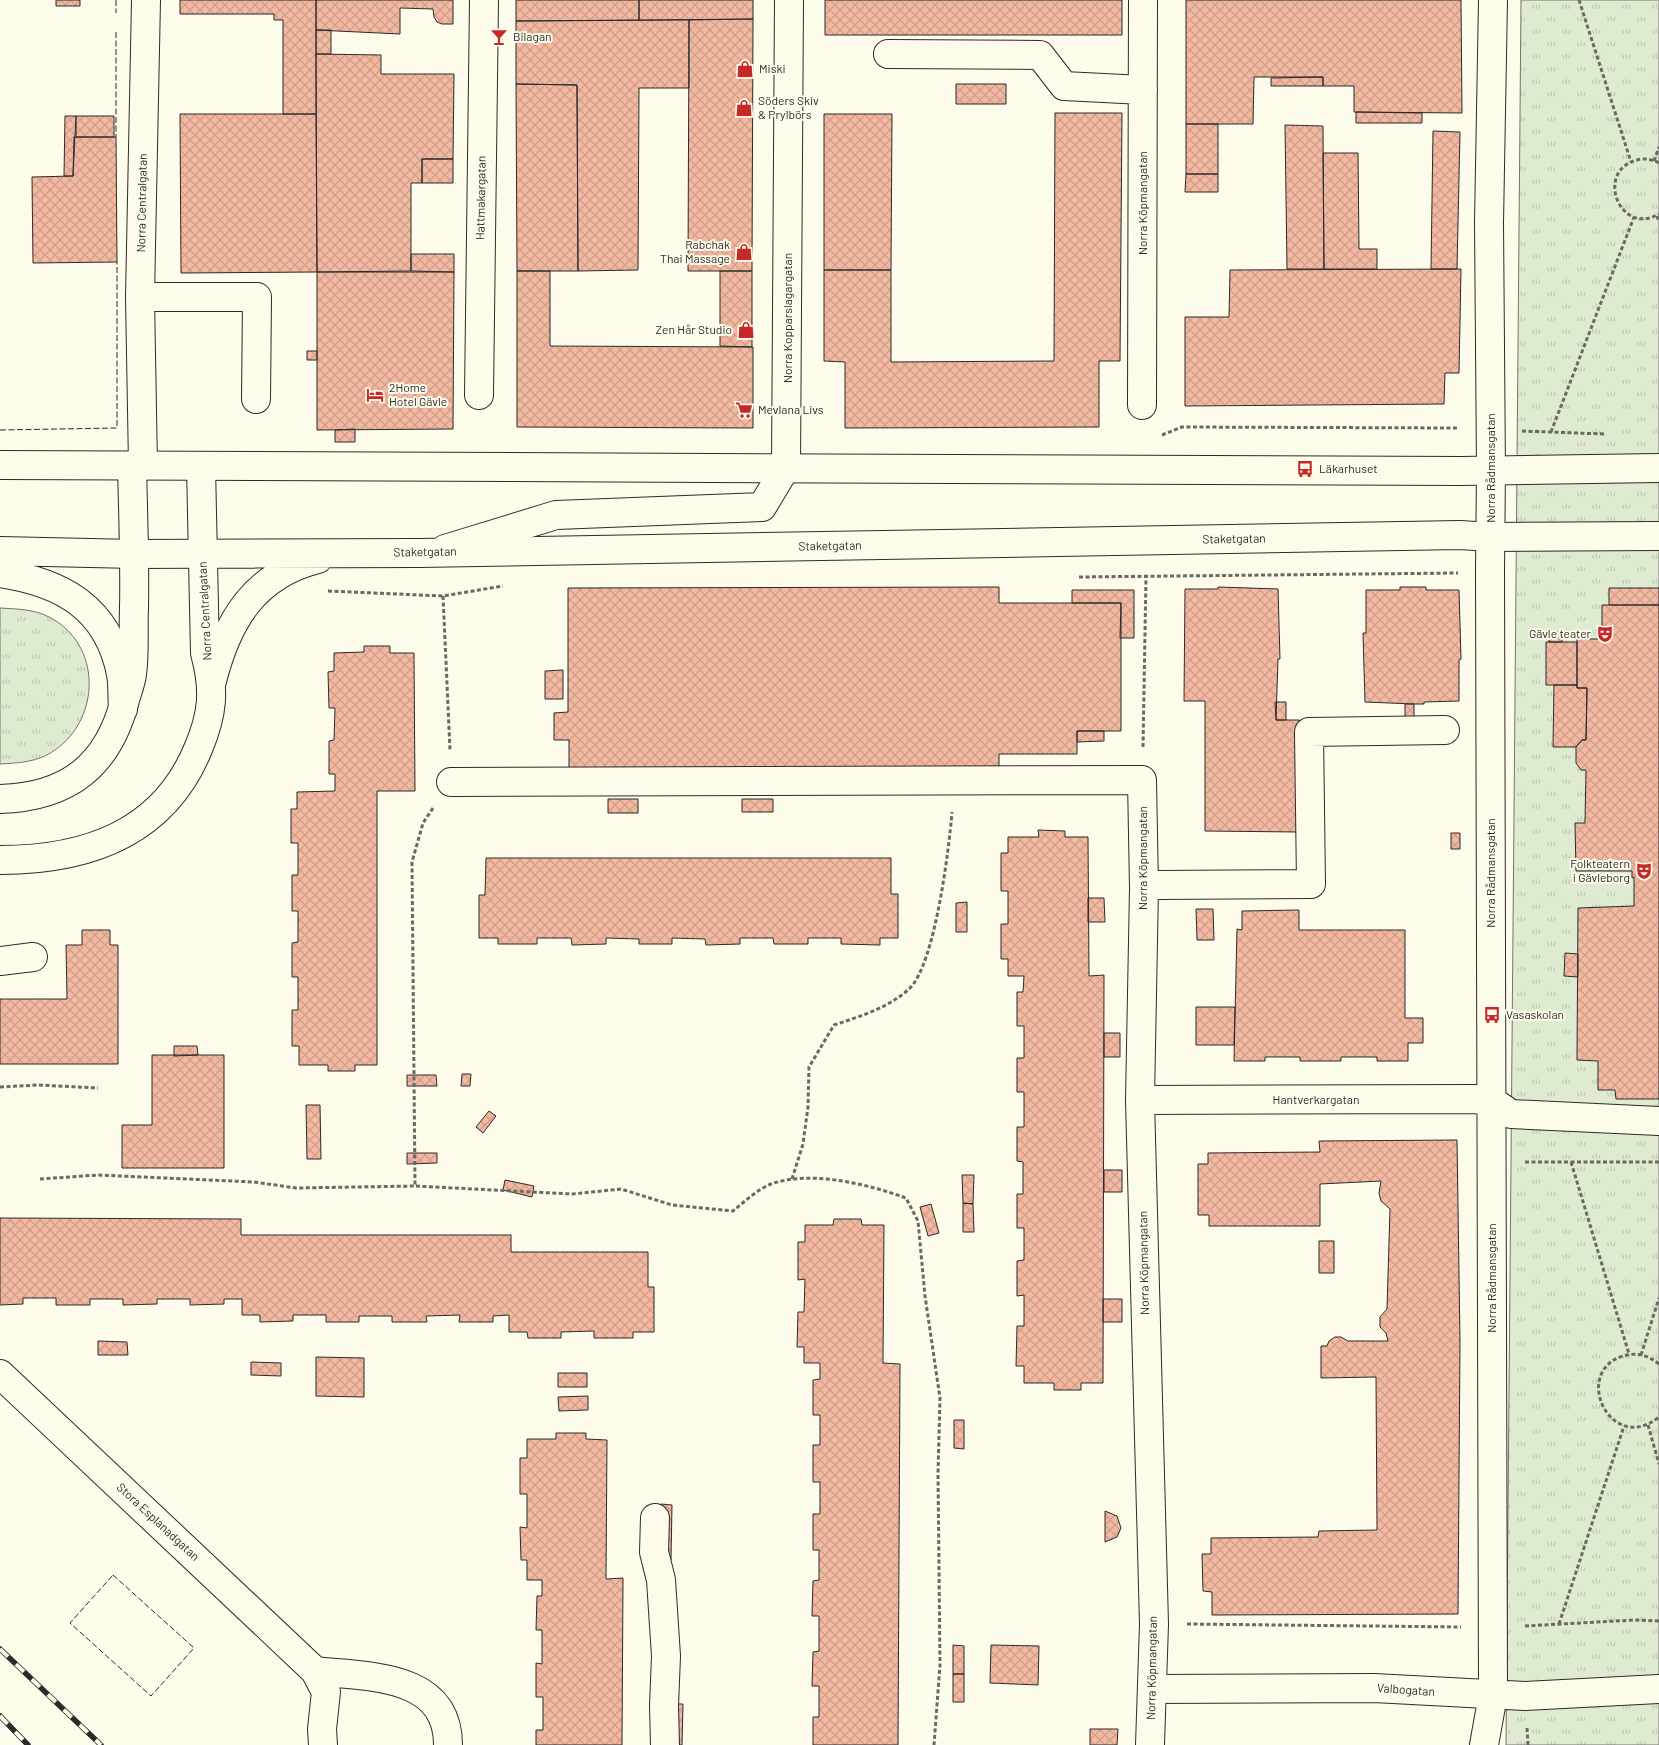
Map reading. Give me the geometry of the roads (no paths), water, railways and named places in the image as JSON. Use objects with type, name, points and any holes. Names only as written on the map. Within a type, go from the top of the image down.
[{"type":"street","name":"Norra Centralgatan","points":[[0,799],[33,796],[57,789],[79,777],[95,762],[116,728],[132,675],[146,0]]},
{"type":"street","name":"Hattmakargatan","points":[[479,395],[484,0]]},
{"type":"street","name":"Norra Kopparslagargatan","points":[[786,467],[789,0]]},
{"type":"street","name":"Norra Köpmangatan","points":[[1142,405],[1143,0]]},
{"type":"street","name":"Norra Rådmansgatan","points":[[1484,1745],[1493,1695],[1489,224],[1493,0]]},
{"type":"street","points":[[888,54],[1040,55],[1064,86],[1143,90]]},
{"type":"street","points":[[140,297],[257,297],[256,399]]},
{"type":"street","points":[[0,465],[1491,470],[1659,468]]},
{"type":"street","name":"Norra Centralgatan","points":[[0,860],[40,860],[66,856],[119,837],[144,821],[173,794],[189,770],[210,714],[212,681],[205,653],[201,466]]},
{"type":"street","points":[[435,552],[556,515],[762,507],[786,467]]},
{"type":"street","name":"Staketgatan","points":[[0,551],[135,554],[435,552],[1450,535],[1490,537],[1659,536]]},
{"type":"street","points":[[212,681],[219,654],[230,629],[242,608],[258,590],[280,574],[293,568],[346,552]]},
{"type":"street","points":[[0,573],[61,590],[78,600],[93,614],[104,631],[121,674],[123,709]]},
{"type":"street","points":[[1144,888],[1157,885],[1311,884],[1309,732],[1444,730]]},
{"type":"street","name":"Norra Köpmangatan","points":[[451,782],[1142,780],[1144,888],[1140,1100],[1154,1624],[1150,1745]]},
{"type":"street","points":[[0,961],[33,957]]},
{"type":"street","name":"Hantverkargatan","points":[[1140,1100],[1492,1100]]},
{"type":"street","points":[[1492,1100],[1511,1114],[1659,1120]]},
{"type":"street","name":"Stora Esplanadgatan","points":[[0,1374],[315,1671],[326,1692],[322,1729],[323,1745]]},
{"type":"street","points":[[655,1518],[654,1552],[661,1580],[666,1656],[665,1745]]},
{"type":"street","points":[[315,1671],[395,1680],[416,1688],[432,1701],[441,1714],[447,1727],[448,1745]]},
{"type":"street","name":"Valbogatan","points":[[1152,1689],[1374,1688],[1493,1695],[1659,1689]]},
{"type":"railway","points":[[0,1649],[101,1745]]},
{"type":"railway","points":[[0,1716],[28,1745]]},
{"type":"place","name":"Bilagan","points":[[499,37]]},
{"type":"place","name":"Miski","points":[[745,69]]},
{"type":"place","name":"Söders Skiv & Prylbörs","points":[[744,108]]},
{"type":"place","name":"Rabchak Thai Massage","points":[[744,252]]},
{"type":"place","name":"Zen Hår Studio","points":[[746,330]]},
{"type":"place","name":"2Home Hotel Gävle","points":[[375,395]]},
{"type":"place","name":"Mevlana Livs","points":[[744,410]]},
{"type":"place","name":"Läkarhuset","points":[[1305,469]]},
{"type":"place","name":"Gävle teater","points":[[1605,634]]},
{"type":"place","name":"Folkteatern i Gävleborg","points":[[1644,871]]},
{"type":"place","name":"Vasaskolan","points":[[1492,1015]]}]
